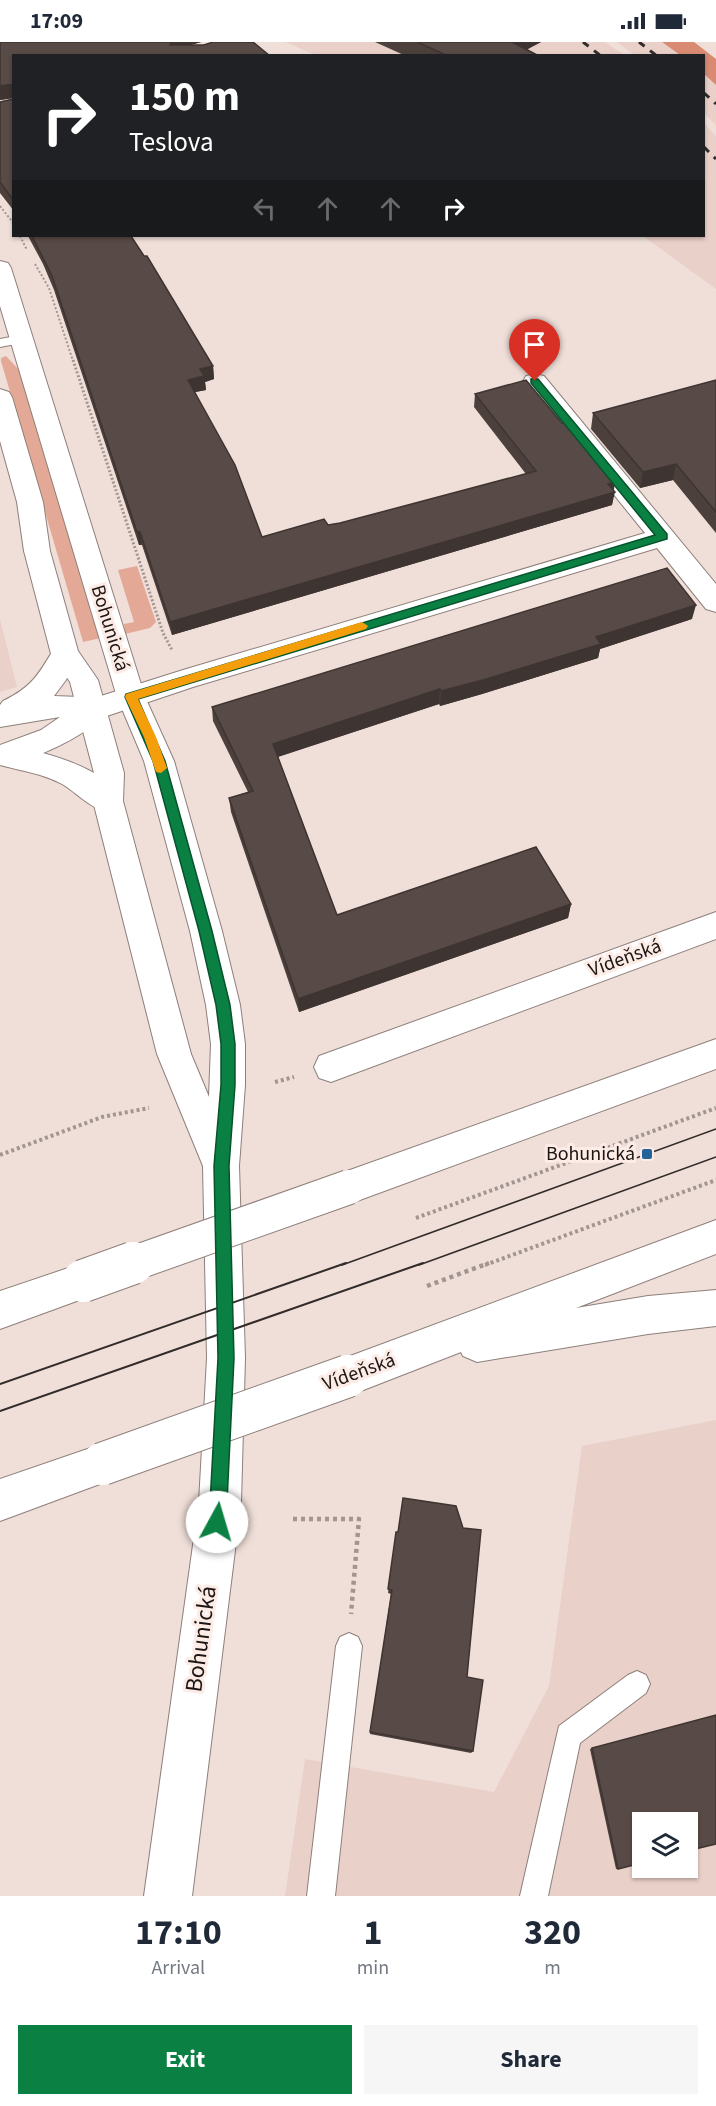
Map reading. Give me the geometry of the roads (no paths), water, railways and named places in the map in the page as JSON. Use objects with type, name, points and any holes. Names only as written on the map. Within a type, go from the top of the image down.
[{"type":"main road","name":"Bohunická","points":[[0,268],[11,341],[131,697],[159,761],[206,931],[223,1005],[228,1044],[228,1085],[221,1166],[226,1358],[220,1502],[168,1896]]},
{"type":"main road","points":[[535,381],[716,602]]},
{"type":"main road","name":"Bohunická","points":[[0,397],[30,502],[37,551],[65,654],[84,680],[109,773],[108,801],[174,1054],[221,1166]]},
{"type":"main road","points":[[3,756],[51,738],[92,710],[131,697],[663,537]]},
{"type":"main road","points":[[0,715],[28,702],[45,689],[55,678],[65,654]]},
{"type":"main road","points":[[0,715],[75,705],[92,710]]},
{"type":"main road","points":[[3,756],[61,768],[81,779],[108,801]]},
{"type":"main road","name":"Vídeňská","points":[[331,1067],[716,925]]},
{"type":"main road","points":[[0,1310],[350,1187],[716,1054]]},
{"type":"main road","name":"Vídeňská","points":[[0,1500],[348,1376],[716,1237]]},
{"type":"main road","points":[[407,1354],[648,1315],[716,1308]]},
{"type":"lane","points":[[321,1896],[349,1646]]},
{"type":"lane","points":[[534,1896],[568,1736],[637,1684]]},
{"type":"tram line","points":[[342,1265],[716,1129]]},
{"type":"tram line","points":[[419,1265],[716,1157]]},
{"type":"tram line","points":[[0,1384],[346,1263]]},
{"type":"tram line","points":[[0,1411],[423,1263]]},
{"type":"railway","points":[[583,42],[598,54]]},
{"type":"railway","points":[[639,42],[654,54]]},
{"type":"railway","points":[[705,94],[716,104]]},
{"type":"railway","points":[[705,148],[716,159]]},
{"type":"place","name":"Bohunická","points":[[647,1154]]}]
